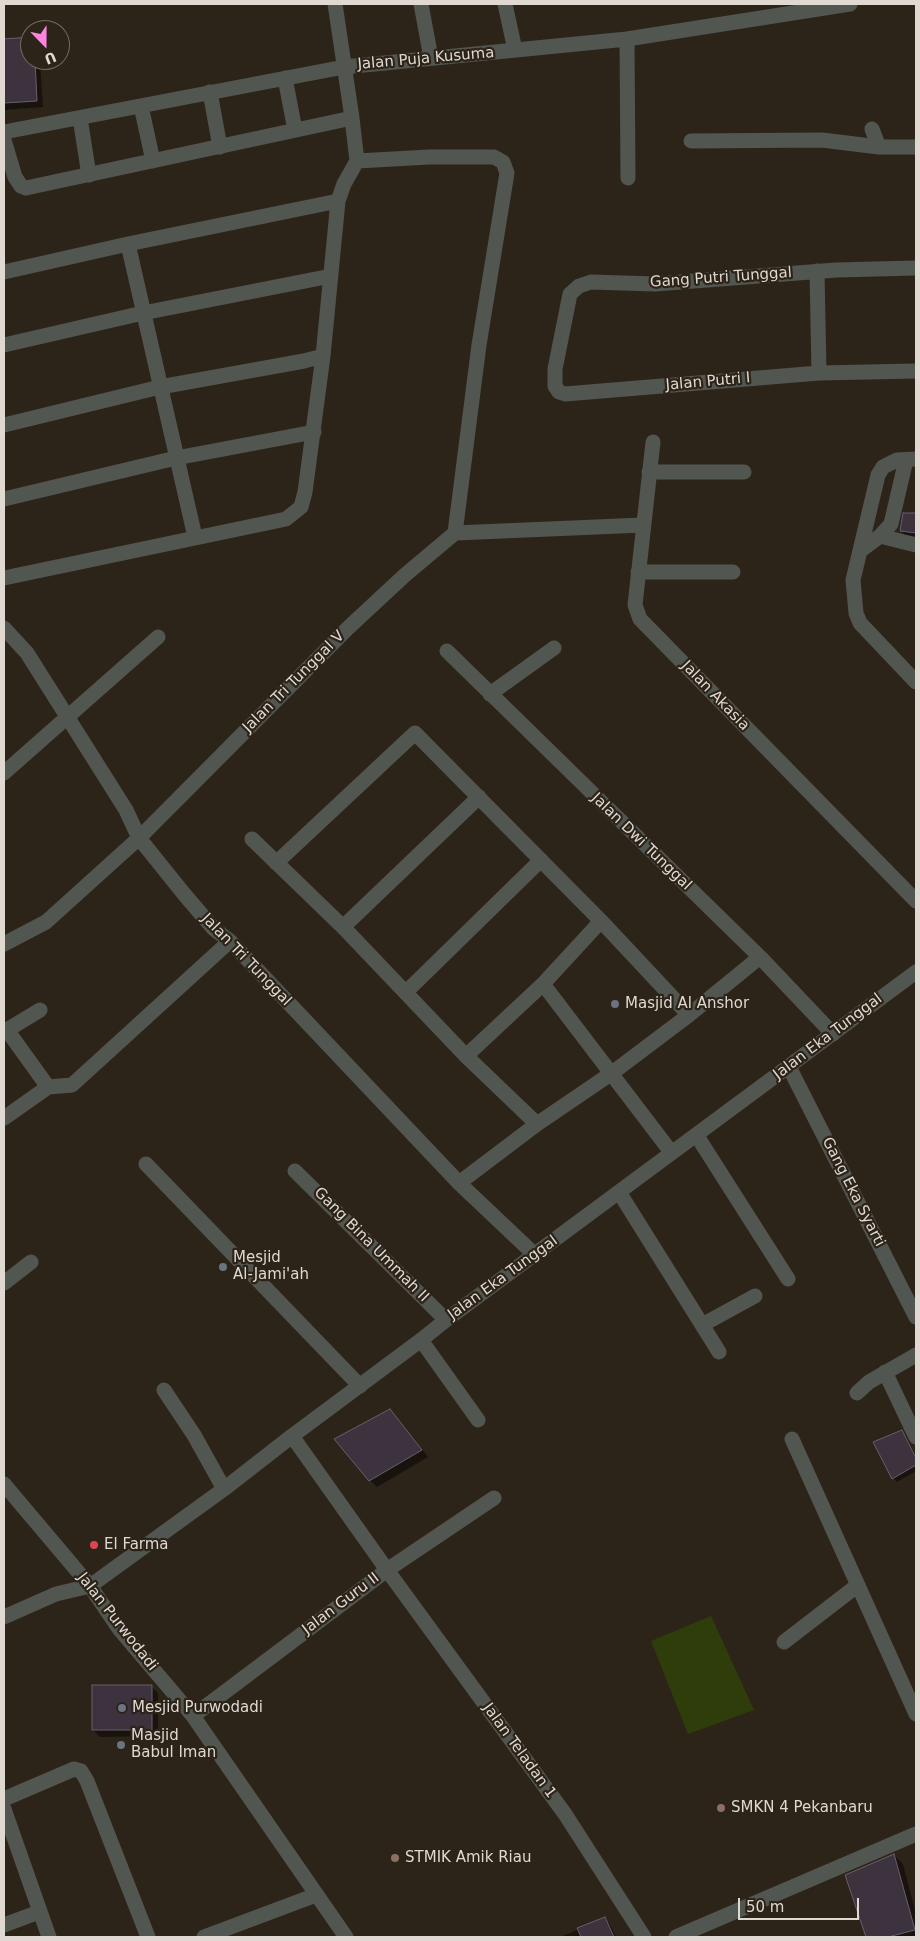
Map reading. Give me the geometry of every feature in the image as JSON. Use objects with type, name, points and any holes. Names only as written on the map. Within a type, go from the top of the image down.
[{"type":"street","points":[[4,578],[286,519],[301,508],[314,432],[338,200],[344,184],[357,162],[335,4]]},
{"type":"street","points":[[421,4],[431,58]]},
{"type":"street","points":[[506,4],[515,50]]},
{"type":"street","name":"Jalan Puja Kusuma","points":[[4,132],[344,66],[627,38],[850,4]]},
{"type":"street","points":[[627,38],[628,178]]},
{"type":"street","points":[[285,78],[295,130]]},
{"type":"street","points":[[210,92],[220,147]]},
{"type":"street","points":[[141,106],[153,161]]},
{"type":"street","points":[[80,118],[89,175]]},
{"type":"street","points":[[4,140],[14,177],[21,186],[26,188],[352,118]]},
{"type":"street","points":[[872,130],[879,148]]},
{"type":"street","points":[[691,141],[822,140],[879,148],[916,147]]},
{"type":"street","points":[[357,162],[430,157],[494,157],[503,162],[507,173],[479,345],[455,533],[643,525]]},
{"type":"street","points":[[4,272],[338,200]]},
{"type":"street","points":[[128,244],[195,538]]},
{"type":"street","name":"Gang Putri Tunggal","points":[[563,334],[570,294],[579,286],[592,282],[655,284],[816,271],[916,268]]},
{"type":"street","points":[[816,271],[819,374]]},
{"type":"street","points":[[4,345],[143,313],[331,276]]},
{"type":"street","name":"Jalan Putri I","points":[[563,334],[555,369],[555,386],[559,392],[565,394],[819,374],[916,371]]},
{"type":"street","points":[[4,425],[160,388],[323,356]]},
{"type":"street","points":[[4,499],[176,458],[314,432]]},
{"type":"street","name":"Jalan Akasia","points":[[653,442],[634,604],[640,619],[916,901]]},
{"type":"street","points":[[860,551],[880,536],[891,524],[911,459],[897,460],[883,467],[878,475],[853,580],[856,613],[860,623],[916,682]]},
{"type":"street","points":[[649,472],[744,472]]},
{"type":"street","name":"Jalan Tri Tunggal V","points":[[4,944],[46,922],[139,838],[348,628],[405,575],[455,533]]},
{"type":"street","points":[[880,536],[916,545]]},
{"type":"street","points":[[638,572],[733,572]]},
{"type":"street","name":"Jalan Tri Tunggal","points":[[4,628],[28,654],[126,810],[139,838],[214,929],[230,941],[459,1183],[535,1255]]},
{"type":"street","points":[[4,773],[158,637]]},
{"type":"street","points":[[490,694],[554,648]]},
{"type":"street","name":"Jalan Dwi Tunggal","points":[[447,651],[760,957],[833,1034]]},
{"type":"street","points":[[276,863],[415,733],[601,921],[689,1015]]},
{"type":"street","points":[[343,927],[480,797]]},
{"type":"street","points":[[252,839],[343,927],[466,1056],[537,1124]]},
{"type":"street","points":[[406,992],[541,860]]},
{"type":"street","points":[[466,1056],[543,984],[601,921]]},
{"type":"street","points":[[4,1118],[48,1087],[72,1085],[230,941]]},
{"type":"street","points":[[459,1183],[537,1124],[612,1073],[689,1015],[760,957]]},
{"type":"street","name":"Jalan Eka Tunggal","points":[[90,1586],[224,1489],[446,1320],[916,972]]},
{"type":"street","points":[[543,984],[671,1152]]},
{"type":"street","points":[[40,1010],[7,1030],[48,1087]]},
{"type":"street","name":"Gang Eka Syarti","points":[[789,1066],[916,1317]]},
{"type":"street","points":[[697,1136],[788,1279]]},
{"type":"street","points":[[146,1164],[360,1386]]},
{"type":"street","name":"Gang Bina Ummah II","points":[[295,1171],[446,1320]]},
{"type":"street","points":[[619,1192],[719,1352]]},
{"type":"street","points":[[4,1283],[31,1262]]},
{"type":"street","points":[[702,1325],[755,1296]]},
{"type":"street","points":[[421,1340],[478,1420]]},
{"type":"street","points":[[857,1393],[884,1372],[916,1355]]},
{"type":"street","points":[[884,1372],[916,1437]]},
{"type":"street","points":[[164,1390],[194,1435],[224,1489]]},
{"type":"street","name":"Jalan Teladan 1","points":[[292,1436],[565,1814],[644,1937]]},
{"type":"street","points":[[792,1439],[916,1714]]},
{"type":"street","name":"Jalan Purwodadi","points":[[4,1484],[90,1586],[120,1630],[193,1716],[346,1937]]},
{"type":"street","name":"Jalan Guru II","points":[[193,1716],[387,1570],[494,1498]]},
{"type":"street","points":[[784,1642],[858,1585]]},
{"type":"street","points":[[4,1617],[56,1594],[90,1586]]},
{"type":"street","points":[[4,1799],[74,1769],[81,1771],[87,1780],[148,1937]]},
{"type":"street","points":[[4,1809],[49,1937]]},
{"type":"street","points":[[676,1937],[916,1834]]},
{"type":"street","points":[[204,1937],[316,1894]]},
{"type":"street","points":[[4,1926],[39,1912]]},
{"type":"green space","points":[[711,1616],[754,1710],[688,1734],[651,1641]]},
{"type":"building","points":[[20,38],[20,70],[35,70],[37,101],[4,103],[4,39]]},
{"type":"building","points":[[903,513],[916,513],[916,533],[900,531]]},
{"type":"building","points":[[390,1409],[422,1450],[369,1481],[334,1439]]},
{"type":"building","points":[[902,1430],[916,1458],[916,1465],[892,1479],[873,1442]]},
{"type":"building","name":"Mesjid Purwodadi","points":[[92,1685],[152,1685],[152,1730],[92,1730]]},
{"type":"building","points":[[894,1854],[915,1930],[888,1937],[866,1937],[845,1875]]},
{"type":"building","points":[[605,1917],[614,1937],[581,1937],[577,1928]]},
{"type":"place","name":"Masjid Al Anshor","points":[[615,1004]]},
{"type":"place","name":"Mesjid Al-Jami'ah","points":[[223,1267]]},
{"type":"place","name":"El Farma","points":[[94,1545]]},
{"type":"place","name":"Mesjid Purwodadi","points":[[122,1708]]},
{"type":"place","name":"Masjid Babul Iman","points":[[121,1745]]},
{"type":"place","name":"SMKN 4 Pekanbaru","points":[[721,1808]]},
{"type":"place","name":"STMIK Amik Riau","points":[[395,1858]]}]
